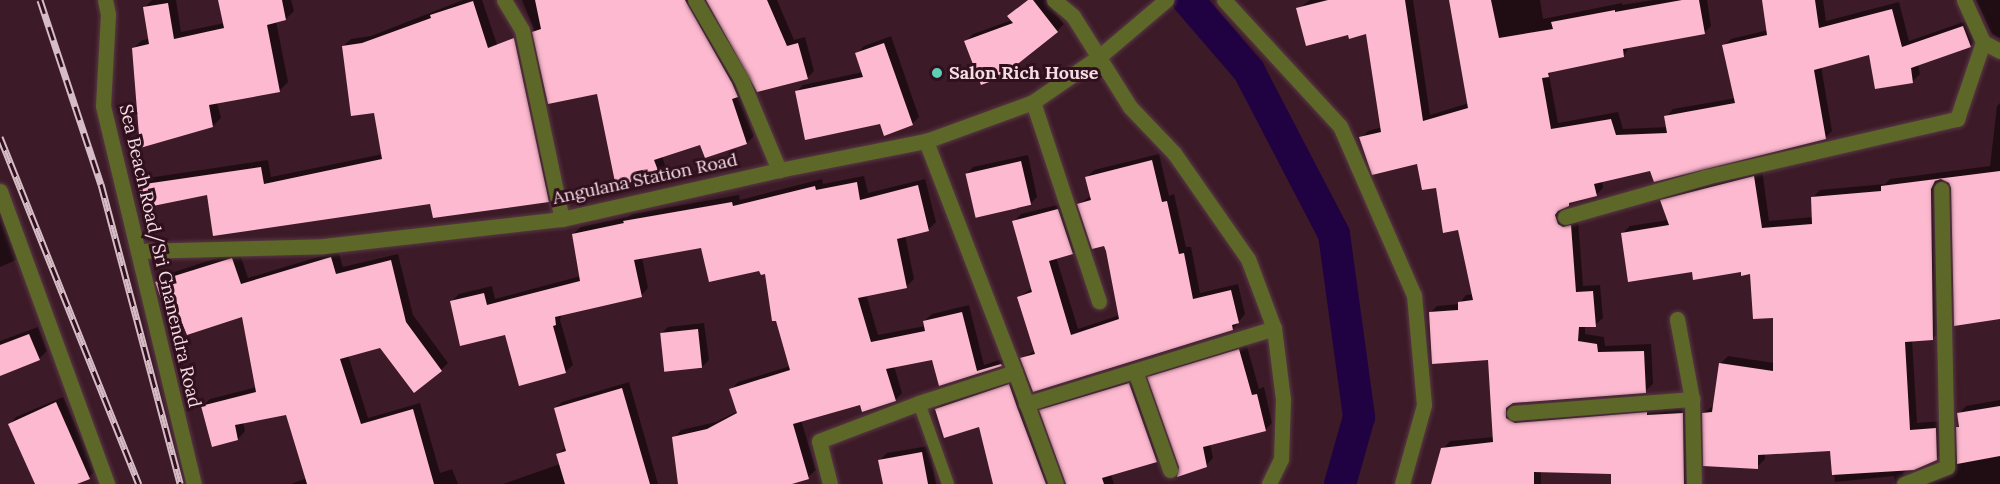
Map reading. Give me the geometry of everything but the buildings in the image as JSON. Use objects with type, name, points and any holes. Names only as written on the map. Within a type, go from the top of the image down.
[{"type":"street","name":"Sea Beach Road/Sri Gnanendra Road","points":[[105,0],[108,14],[103,106],[195,484]]},
{"type":"street","points":[[504,0],[522,30],[562,219]]},
{"type":"street","points":[[694,0],[741,79],[779,170]]},
{"type":"street","points":[[1054,0],[1073,16],[1130,107],[1174,153],[1248,259],[1274,328],[1283,399],[1281,459],[1269,484]]},
{"type":"street","name":"Angulana Station Road","points":[[139,251],[324,246],[562,219],[779,170],[926,141],[1032,102],[1100,56],[1166,0]]},
{"type":"street","points":[[1224,0],[1340,126],[1414,295],[1424,405],[1402,484]]},
{"type":"street","points":[[1964,0],[1983,42],[2000,51]]},
{"type":"street","points":[[1565,217],[1705,177],[1957,119],[1983,42]]},
{"type":"street","points":[[1032,102],[1099,300]]},
{"type":"street","points":[[926,141],[1056,484]]},
{"type":"street","points":[[1904,484],[1947,467],[1941,189]]},
{"type":"street","points":[[0,192],[107,484]]},
{"type":"street","points":[[1677,319],[1692,399],[1694,484]]},
{"type":"street","points":[[1026,404],[1274,328]]},
{"type":"street","points":[[1135,371],[1170,470]]},
{"type":"street","points":[[830,484],[819,441],[919,403],[1015,372]]},
{"type":"street","points":[[1514,413],[1692,399]]},
{"type":"lane","points":[[919,403],[948,484]]},
{"type":"waterway","points":[[1188,0],[1249,71],[1334,234],[1359,417],[1340,484]]},
{"type":"railway","points":[[40,0],[101,184],[180,484]]},
{"type":"railway","points":[[0,137],[139,484]]},
{"type":"place","name":"Salon Rich House","points":[[937,73]]}]
